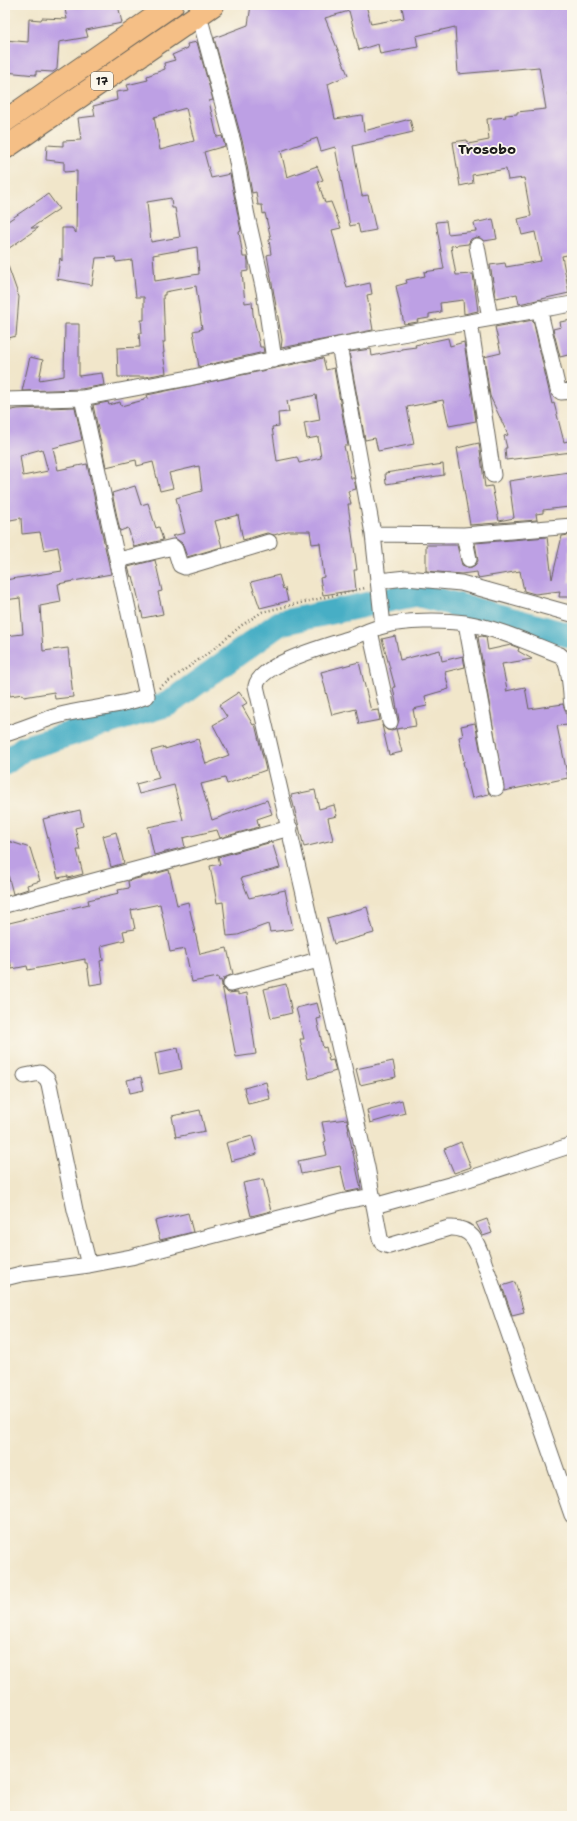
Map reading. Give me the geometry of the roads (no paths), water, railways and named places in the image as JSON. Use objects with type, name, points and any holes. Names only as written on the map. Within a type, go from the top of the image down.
[{"type":"highway","name":"17","points":[[5,121],[172,5]]},
{"type":"highway","name":"17","points":[[5,148],[206,10]]},
{"type":"street","points":[[206,10],[247,216],[264,291],[274,360]]},
{"type":"street","points":[[477,246],[490,318]]},
{"type":"street","points":[[5,400],[82,398],[190,378],[339,345],[470,322],[539,308],[572,304]]},
{"type":"street","points":[[539,308],[558,389],[561,392],[572,390]]},
{"type":"street","points":[[470,322],[493,475]]},
{"type":"street","points":[[339,345],[373,534],[379,585],[378,625],[390,722]]},
{"type":"street","points":[[5,734],[57,716],[94,708],[113,707],[147,696],[82,398]]},
{"type":"street","points":[[373,534],[464,534],[572,526]]},
{"type":"street","points":[[464,534],[469,559]]},
{"type":"street","points":[[118,560],[173,547],[180,565],[185,567],[269,542]]},
{"type":"street","points":[[379,585],[406,578],[461,583],[572,614]]},
{"type":"street","points":[[572,705],[567,664],[564,658],[507,635],[466,623],[424,621],[378,625],[298,656],[275,666],[257,683],[256,692],[290,828],[318,960],[367,1167],[382,1244],[386,1246],[449,1228],[466,1229],[474,1237],[491,1280],[572,1515]]},
{"type":"street","points":[[466,623],[496,788]]},
{"type":"street","points":[[5,905],[290,828]]},
{"type":"street","points":[[231,984],[318,960]]},
{"type":"street","points":[[25,1076],[40,1073],[47,1079],[49,1084],[75,1210],[89,1265]]},
{"type":"street","points":[[5,1278],[21,1274],[89,1265],[131,1257],[345,1200],[373,1201],[453,1184],[572,1145]]},
{"type":"waterway","points":[[5,763],[24,748],[168,704],[280,623],[416,594],[572,636]]},
{"type":"district","name":"Trosobo","points":[[487,149]]}]
